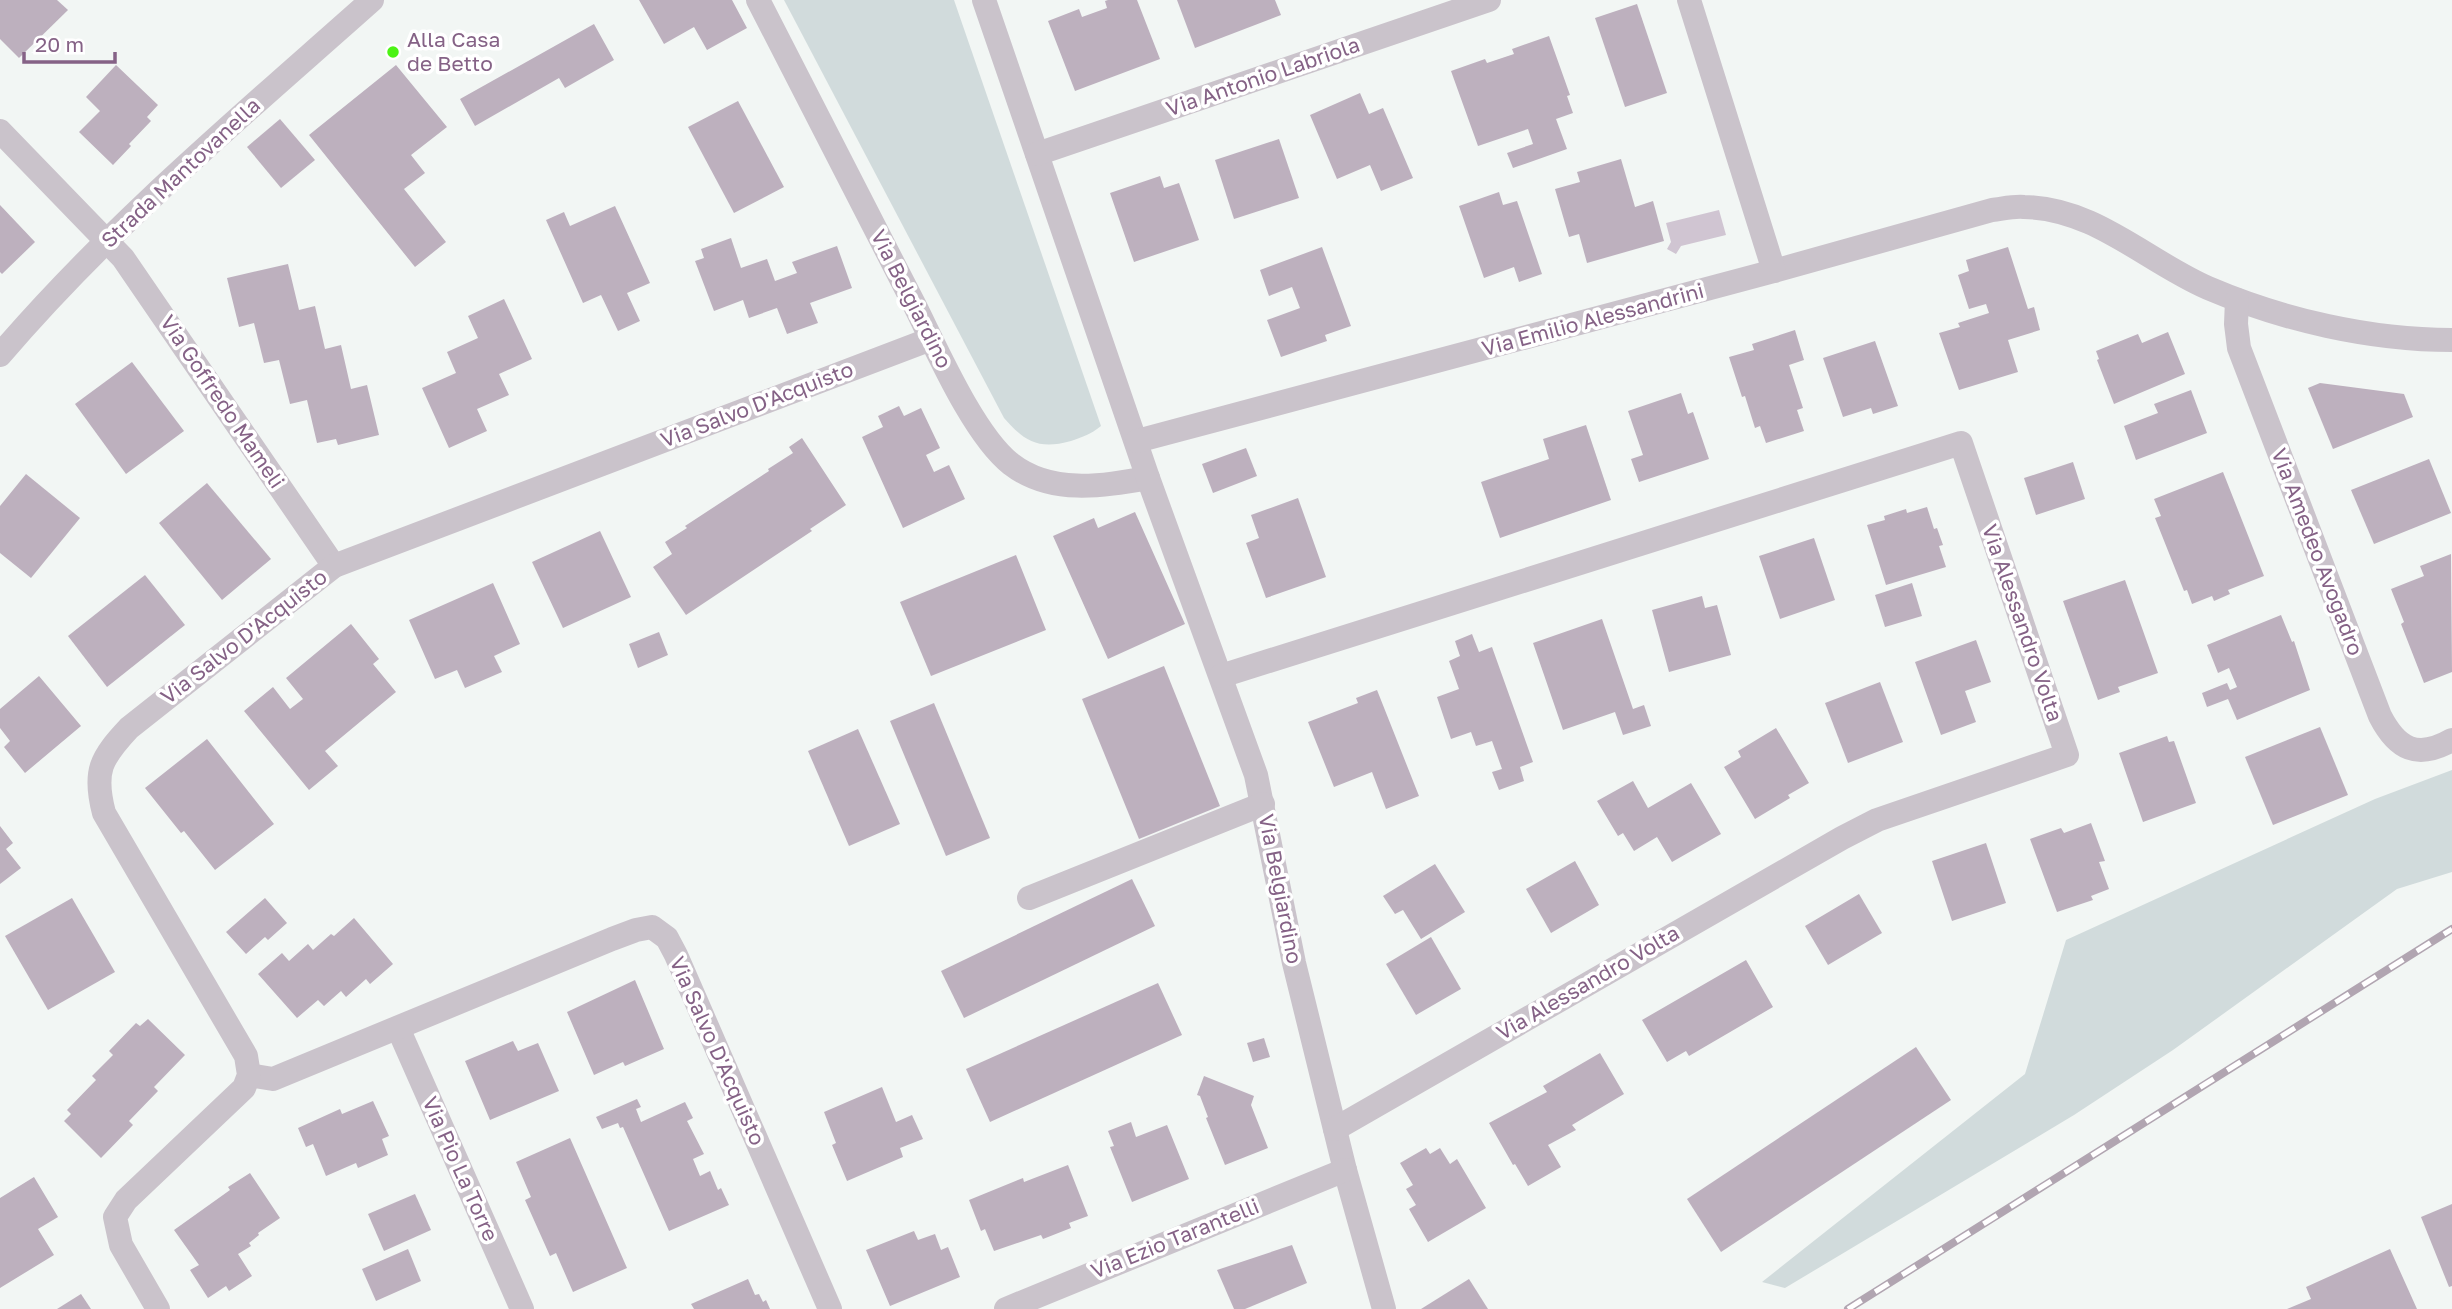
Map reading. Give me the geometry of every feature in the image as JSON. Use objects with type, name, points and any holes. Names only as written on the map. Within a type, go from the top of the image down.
[{"type":"street","name":"Strada Mantovanella","points":[[0,355],[107,240],[372,0]]},
{"type":"street","name":"Via Belgiardino","points":[[758,0],[978,425],[1010,463],[1038,478],[1073,486],[1101,486],[1148,478]]},
{"type":"street","name":"Via Belgiardino","points":[[984,0],[1148,478],[1256,775],[1294,964],[1345,1170],[1384,1309]]},
{"type":"street","name":"Via Antonio Labriola","points":[[1037,153],[1489,0]]},
{"type":"street","points":[[1689,0],[1774,271],[1992,210],[2023,206],[2088,220],[2204,286],[2238,300],[2375,335],[2452,340]]},
{"type":"street","name":"Via Goffredo Mameli","points":[[0,131],[123,258],[334,566]]},
{"type":"street","name":"Via Emilio Alessandrini","points":[[1137,441],[1774,271]]},
{"type":"street","name":"Via Amedeo Avogadro","points":[[2238,300],[2236,324],[2239,348],[2380,716],[2389,733],[2401,745],[2414,750],[2427,750],[2452,740]]},
{"type":"street","name":"Via Salvo D'Acquisto","points":[[830,1309],[667,938],[652,927],[636,930],[273,1079],[249,1075],[246,1056],[104,813],[99,792],[100,768],[111,748],[129,728],[334,566],[931,338]]},
{"type":"street","name":"Via Alessandro Volta","points":[[1221,676],[1961,443],[2067,755],[1877,820],[1335,1129]]},
{"type":"street","points":[[1029,898],[1263,804]]},
{"type":"street","name":"Via Pio La Torre","points":[[398,1028],[522,1309]]},
{"type":"street","points":[[158,1309],[121,1244],[115,1217],[126,1200],[244,1088],[249,1075]]},
{"type":"street","name":"Via Ezio Tarantelli","points":[[1006,1309],[1345,1170]]},
{"type":"shaded area","points":[[784,0],[954,0],[1101,426],[1097,429],[1060,444],[1041,444],[1026,438],[1004,418]]},
{"type":"shaded area","points":[[1719,210],[1726,235],[1681,246],[1676,254],[1667,249],[1671,242],[1666,223]]},
{"type":"shaded area","points":[[2452,770],[2452,872],[2397,889],[2173,1050],[2074,1115],[1785,1288],[1762,1282],[2025,1074],[2066,940],[2375,799]]},
{"type":"building","points":[[0,0],[57,0],[68,10],[19,58],[0,39]]},
{"type":"building","points":[[639,0],[732,0],[747,28],[707,50],[694,27],[664,44]]},
{"type":"building","points":[[1137,0],[1160,59],[1075,91],[1048,21],[1079,9],[1082,17],[1107,8],[1105,1]]},
{"type":"building","points":[[1177,0],[1275,0],[1281,15],[1195,48]]},
{"type":"building","points":[[1637,4],[1667,93],[1625,107],[1595,18]]},
{"type":"building","points":[[594,24],[614,60],[565,88],[559,78],[475,126],[460,99]]},
{"type":"building","points":[[1549,36],[1570,95],[1567,96],[1573,113],[1556,119],[1567,149],[1513,168],[1507,153],[1533,144],[1528,129],[1478,146],[1451,71],[1485,59],[1487,63],[1514,54],[1512,49]]},
{"type":"building","points":[[116,65],[158,105],[147,117],[151,121],[113,165],[79,132],[100,111],[86,97]]},
{"type":"building","points":[[396,65],[447,127],[411,155],[425,173],[404,189],[446,242],[415,267],[309,135]]},
{"type":"building","points":[[1360,93],[1369,114],[1383,108],[1413,178],[1381,191],[1370,165],[1337,179],[1310,115]]},
{"type":"building","points":[[738,101],[784,187],[734,213],[688,127]]},
{"type":"building","points":[[280,119],[315,160],[281,188],[247,147]]},
{"type":"building","points":[[1279,139],[1299,198],[1234,219],[1215,160]]},
{"type":"building","points":[[1621,159],[1635,207],[1653,201],[1664,241],[1587,263],[1579,234],[1569,237],[1555,189],[1580,182],[1577,172]]},
{"type":"building","points":[[1160,176],[1164,188],[1179,183],[1199,240],[1134,262],[1110,193]]},
{"type":"building","points":[[1499,192],[1503,205],[1517,201],[1542,274],[1519,282],[1514,267],[1484,278],[1459,206]]},
{"type":"building","points":[[0,205],[35,242],[2,274],[0,272]]},
{"type":"building","points":[[615,206],[650,283],[627,293],[640,321],[618,331],[601,295],[583,303],[546,220],[564,212],[570,226]]},
{"type":"building","points":[[731,238],[741,268],[767,259],[775,281],[797,273],[792,262],[837,246],[852,288],[810,303],[818,323],[787,334],[777,308],[749,318],[743,300],[714,311],[695,261],[704,258],[701,249]]},
{"type":"building","points":[[1322,247],[1351,326],[1325,335],[1327,341],[1281,357],[1267,320],[1300,308],[1292,287],[1269,296],[1260,270]]},
{"type":"building","points":[[2008,247],[2028,309],[2034,307],[2040,330],[2008,340],[2018,372],[1959,390],[1939,333],[1960,327],[1958,323],[1989,313],[1986,304],[1969,309],[1958,275],[1969,271],[1966,260]]},
{"type":"building","points":[[288,264],[299,310],[315,306],[325,349],[341,345],[351,389],[367,385],[379,435],[338,445],[336,439],[317,443],[307,400],[290,404],[279,360],[264,363],[254,323],[239,327],[227,278]]},
{"type":"building","points":[[504,299],[532,359],[499,374],[509,395],[477,409],[487,431],[449,448],[422,388],[456,373],[447,352],[478,338],[468,316]]},
{"type":"building","points":[[1795,330],[1804,360],[1789,365],[1803,408],[1797,410],[1804,431],[1766,443],[1760,426],[1755,428],[1729,357],[1754,350],[1752,344]]},
{"type":"building","points":[[2168,332],[2185,374],[2114,404],[2096,351],[2138,334],[2142,343]]},
{"type":"building","points":[[1875,341],[1898,406],[1873,414],[1871,408],[1843,417],[1823,358]]},
{"type":"building","points":[[132,362],[184,431],[126,474],[75,404]]},
{"type":"building","points":[[2320,383],[2404,394],[2413,417],[2333,449],[2308,388]]},
{"type":"building","points":[[2191,390],[2207,433],[2136,460],[2124,426],[2158,413],[2154,404]]},
{"type":"building","points":[[1681,393],[1688,414],[1693,412],[1709,459],[1639,482],[1631,459],[1643,455],[1628,411]]},
{"type":"building","points":[[899,406],[904,416],[921,408],[940,448],[926,455],[934,472],[949,465],[965,499],[903,528],[862,437],[883,427],[878,416]]},
{"type":"building","points":[[1586,425],[1611,500],[1500,538],[1481,482],[1549,459],[1543,439]]},
{"type":"building","points":[[802,438],[846,505],[810,529],[812,531],[686,615],[653,567],[672,554],[665,542],[793,453],[789,447]]},
{"type":"building","points":[[1246,448],[1257,476],[1213,493],[1202,464]]},
{"type":"building","points":[[2429,459],[2451,513],[2374,544],[2351,490]]},
{"type":"building","points":[[2073,462],[2085,499],[2036,515],[2024,478]]},
{"type":"building","points":[[2223,472],[2264,576],[2228,590],[2230,594],[2214,601],[2212,596],[2192,604],[2187,590],[2184,591],[2155,518],[2161,516],[2154,499]]},
{"type":"building","points":[[26,474],[80,518],[31,578],[0,553],[0,506]]},
{"type":"building","points":[[207,483],[271,559],[222,600],[159,523]]},
{"type":"building","points":[[1298,498],[1326,577],[1266,598],[1246,543],[1259,538],[1251,515]]},
{"type":"building","points":[[1927,507],[1943,545],[1939,546],[1946,567],[1886,585],[1867,525],[1885,520],[1884,516],[1906,509],[1907,513]]},
{"type":"building","points":[[1135,512],[1185,624],[1108,659],[1053,536],[1094,518],[1098,528]]},
{"type":"building","points":[[600,531],[631,597],[563,628],[532,562]]},
{"type":"building","points":[[1814,538],[1835,600],[1780,619],[1759,556]]},
{"type":"building","points":[[2451,554],[2452,672],[2424,683],[2401,624],[2404,622],[2391,589],[2424,576],[2420,566]]},
{"type":"building","points":[[1016,555],[1046,630],[931,676],[900,602]]},
{"type":"building","points":[[145,575],[185,625],[107,687],[68,636]]},
{"type":"building","points":[[2125,580],[2158,673],[2118,687],[2120,692],[2098,700],[2063,601]]},
{"type":"building","points":[[493,583],[520,644],[494,656],[502,672],[465,688],[457,670],[435,679],[409,620]]},
{"type":"building","points":[[1912,583],[1922,616],[1885,627],[1875,595]]},
{"type":"building","points":[[1702,596],[1705,608],[1717,605],[1731,655],[1669,672],[1652,610]]},
{"type":"building","points":[[2281,615],[2292,642],[2294,641],[2310,690],[2237,720],[2228,699],[2207,707],[2202,693],[2227,683],[2230,690],[2237,687],[2229,668],[2218,673],[2207,645]]},
{"type":"building","points":[[1602,619],[1633,709],[1644,705],[1651,726],[1623,735],[1615,712],[1563,730],[1533,643]]},
{"type":"building","points":[[351,624],[379,659],[373,664],[396,692],[325,751],[338,766],[309,790],[244,711],[273,687],[290,709],[303,699],[286,678]]},
{"type":"building","points":[[659,632],[668,655],[638,668],[629,644]]},
{"type":"building","points":[[1472,634],[1479,652],[1492,647],[1533,762],[1520,767],[1524,781],[1499,790],[1492,772],[1502,769],[1492,741],[1476,746],[1471,732],[1451,739],[1437,697],[1459,689],[1449,661],[1460,656],[1455,641]]},
{"type":"building","points":[[1976,640],[1991,682],[1965,691],[1976,722],[1941,735],[1915,662]]},
{"type":"building","points":[[1164,666],[1220,806],[1139,839],[1082,699]]},
{"type":"building","points":[[39,676],[81,726],[25,773],[4,747],[10,741],[0,728],[0,709]]},
{"type":"building","points":[[1880,682],[1903,742],[1848,763],[1825,703]]},
{"type":"building","points":[[1377,690],[1419,796],[1386,809],[1372,772],[1334,787],[1308,722],[1358,703],[1356,698]]},
{"type":"building","points":[[934,703],[990,838],[946,856],[890,721]]},
{"type":"building","points":[[2320,727],[2348,795],[2273,825],[2245,757]]},
{"type":"building","points":[[1776,728],[1809,783],[1755,819],[1724,767],[1741,757],[1738,751]]},
{"type":"building","points":[[858,729],[900,824],[849,846],[808,751]]},
{"type":"building","points":[[2167,736],[2169,742],[2174,741],[2196,803],[2143,822],[2119,753]]},
{"type":"building","points":[[207,739],[274,824],[215,870],[145,788]]},
{"type":"building","points":[[1633,781],[1648,808],[1691,783],[1721,834],[1672,862],[1657,837],[1634,851],[1623,833],[1618,836],[1597,801]]},
{"type":"building","points":[[2091,823],[2105,861],[2099,862],[2109,889],[2091,896],[2093,900],[2057,912],[2030,839],[2061,828],[2064,833]]},
{"type":"building","points":[[0,826],[13,843],[6,849],[21,868],[0,884]]},
{"type":"building","points":[[1986,843],[2006,903],[1952,921],[1932,861]]},
{"type":"building","points":[[1575,861],[1599,905],[1551,933],[1526,889]]},
{"type":"building","points":[[1435,864],[1465,912],[1421,939],[1403,910],[1395,914],[1383,896]]},
{"type":"building","points":[[1132,879],[1155,926],[964,1018],[941,971]]},
{"type":"building","points":[[1859,894],[1882,933],[1828,965],[1805,926]]},
{"type":"building","points":[[72,898],[115,972],[48,1010],[5,936]]},
{"type":"building","points":[[265,898],[287,923],[268,940],[265,937],[246,954],[226,932]]},
{"type":"building","points":[[354,918],[393,964],[370,984],[366,979],[346,997],[341,991],[324,1006],[318,1000],[297,1018],[258,974],[282,953],[289,961],[308,944],[313,950]]},
{"type":"building","points":[[1431,937],[1461,989],[1416,1015],[1386,964]]},
{"type":"building","points":[[1746,960],[1773,1007],[1689,1056],[1686,1051],[1667,1062],[1642,1020]]},
{"type":"building","points":[[635,980],[664,1049],[625,1066],[623,1062],[594,1075],[567,1012]]},
{"type":"building","points":[[1158,983],[1182,1035],[990,1122],[966,1069]]},
{"type":"building","points":[[148,1019],[185,1055],[154,1087],[158,1091],[129,1121],[133,1125],[101,1158],[64,1121],[71,1114],[67,1110],[96,1080],[92,1076],[113,1055],[109,1051],[136,1023],[140,1026]]},
{"type":"building","points":[[1264,1038],[1270,1057],[1253,1062],[1247,1043]]},
{"type":"building","points":[[513,1041],[518,1051],[538,1043],[559,1091],[490,1120],[465,1061]]},
{"type":"building","points":[[1916,1047],[1951,1100],[1721,1252],[1687,1199]]},
{"type":"building","points":[[1600,1053],[1624,1094],[1572,1125],[1576,1130],[1548,1145],[1561,1167],[1528,1186],[1489,1123],[1547,1092],[1543,1086]]},
{"type":"building","points":[[1204,1076],[1254,1096],[1251,1105],[1268,1148],[1225,1165],[1200,1096],[1197,1095]]},
{"type":"building","points":[[882,1087],[896,1122],[912,1115],[923,1139],[900,1148],[903,1157],[847,1181],[832,1145],[836,1143],[824,1112]]},
{"type":"building","points":[[637,1099],[641,1107],[636,1109],[641,1122],[685,1102],[693,1118],[687,1121],[704,1154],[693,1159],[700,1176],[710,1171],[718,1190],[721,1188],[729,1205],[669,1231],[623,1127],[620,1128],[618,1123],[602,1129],[596,1117]]},
{"type":"building","points":[[373,1101],[389,1136],[382,1139],[388,1155],[358,1168],[356,1163],[326,1176],[313,1144],[306,1147],[298,1128],[340,1109],[342,1114]]},
{"type":"building","points":[[1131,1122],[1136,1137],[1167,1125],[1189,1179],[1132,1202],[1110,1147],[1114,1146],[1108,1131]]},
{"type":"building","points":[[570,1138],[627,1268],[573,1292],[556,1253],[550,1256],[525,1200],[531,1197],[516,1162]]},
{"type":"building","points":[[1426,1148],[1430,1154],[1440,1148],[1450,1164],[1457,1159],[1486,1208],[1428,1242],[1409,1209],[1416,1205],[1406,1189],[1413,1185],[1400,1163]]},
{"type":"building","points":[[1068,1165],[1088,1216],[1069,1223],[1071,1228],[1043,1239],[1041,1235],[994,1251],[985,1229],[981,1231],[969,1200],[1023,1178],[1024,1182]]},
{"type":"building","points":[[250,1173],[280,1218],[258,1233],[249,1243],[251,1246],[238,1254],[252,1276],[229,1291],[226,1286],[208,1298],[190,1270],[199,1265],[174,1230]]},
{"type":"building","points":[[34,1177],[58,1217],[38,1229],[54,1255],[0,1288],[0,1198]]},
{"type":"building","points":[[415,1194],[431,1230],[384,1251],[368,1214]]},
{"type":"building","points":[[2452,1204],[2452,1286],[2449,1287],[2421,1217]]},
{"type":"building","points":[[914,1231],[918,1240],[935,1234],[941,1250],[948,1247],[960,1277],[890,1306],[866,1250]]},
{"type":"building","points":[[1292,1245],[1307,1283],[1245,1309],[1234,1309],[1217,1270]]},
{"type":"building","points":[[408,1249],[421,1281],[376,1301],[362,1269]]},
{"type":"building","points":[[2390,1249],[2417,1309],[2287,1309],[2311,1299],[2306,1287]]},
{"type":"building","points":[[748,1279],[755,1295],[759,1294],[763,1302],[766,1300],[770,1309],[694,1309],[691,1304]]},
{"type":"building","points":[[1469,1279],[1488,1309],[1421,1309]]},
{"type":"building","points":[[81,1294],[91,1309],[57,1309]]},
{"type":"railway","points":[[1848,1309],[2452,929]]},
{"type":"place","name":"Alla Casa de Betto","points":[[393,52]]}]
